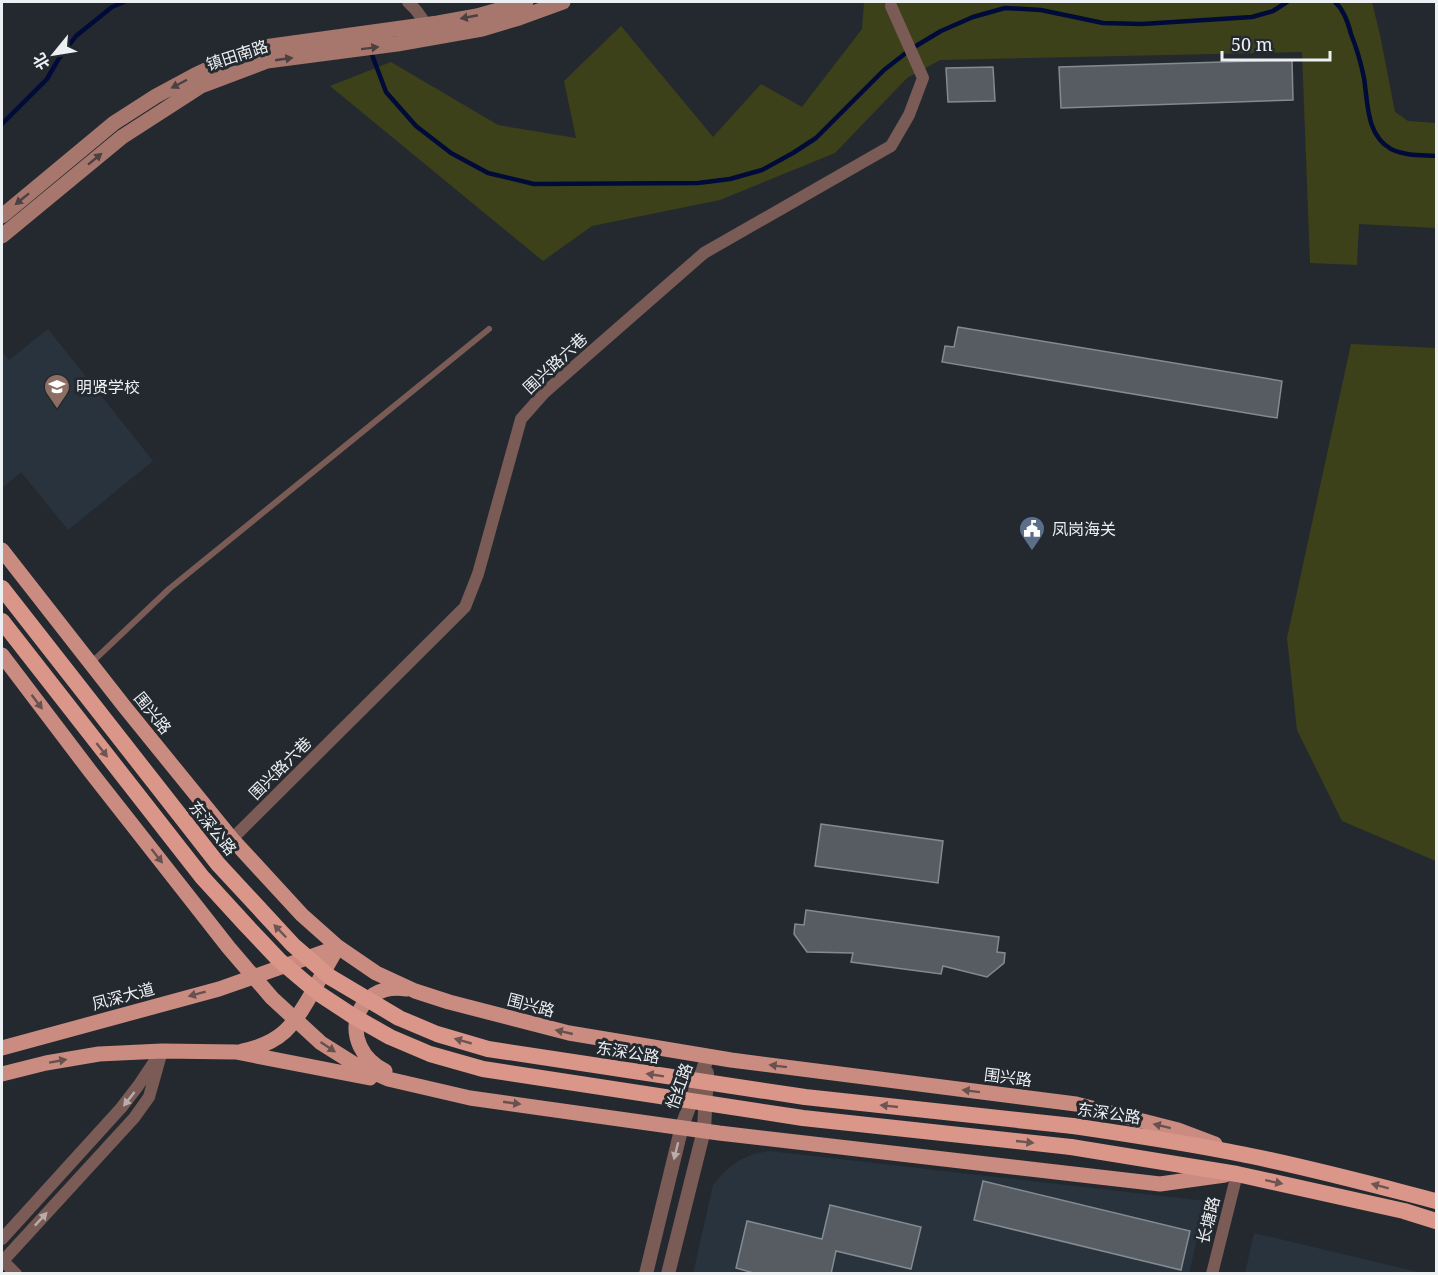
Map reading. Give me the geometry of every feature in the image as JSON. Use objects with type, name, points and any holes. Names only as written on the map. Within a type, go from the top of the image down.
[{"type":"highway","name":"东深公路","points":[[2,588],[218,864],[260,910],[293,945],[330,977],[399,1018],[437,1034],[488,1048],[805,1097],[1073,1126],[1155,1138],[1335,1174],[1437,1201]]},
{"type":"highway","points":[[2,621],[202,878],[279,960],[318,993],[353,1016],[390,1037],[430,1054],[483,1069],[802,1118],[1071,1147],[1237,1173],[1393,1208],[1437,1221]]},
{"type":"main road","name":"镇田南路","points":[[2,236],[122,137],[201,86],[267,61],[397,44],[477,16],[526,2]]},
{"type":"main road","name":"镇田南路","points":[[2,216],[114,123],[156,96],[221,63],[264,47],[482,29],[563,2]]},
{"type":"main road","name":"围兴路","points":[[2,550],[232,839],[302,915],[338,947],[376,973],[416,991],[449,1002],[569,1034],[708,1056],[1076,1104],[1178,1130],[1237,1153]]},
{"type":"main road","points":[[2,655],[90,771],[272,998],[321,1043],[356,1065],[388,1079],[470,1098],[705,1130],[1160,1184],[1237,1173]]},
{"type":"main road","points":[[236,1052],[269,1042],[284,1033],[296,1021],[338,947]]},
{"type":"main road","name":"凤深大道","points":[[2,1048],[219,988],[338,947]]},
{"type":"main road","points":[[416,991],[401,988],[386,989],[373,995],[362,1006],[356,1020],[356,1035],[360,1048],[370,1061],[382,1070],[426,1088]]},
{"type":"main road","points":[[2,1074],[46,1063],[99,1054],[162,1051],[236,1052],[426,1088]]},
{"type":"street","points":[[408,2],[415,9],[428,32]]},
{"type":"street","name":"围兴路六巷","points":[[232,839],[465,607],[478,573],[521,418],[544,393],[704,253],[891,146],[909,115],[923,78],[891,6]]},
{"type":"street","points":[[2,1239],[121,1108],[162,1051]]},
{"type":"street","points":[[16,1274],[2,1261],[134,1118],[148,1097],[162,1051]]},
{"type":"street","name":"怡红路","points":[[646,1274],[682,1126],[708,1056]]},
{"type":"street","name":"怡红路","points":[[668,1274],[705,1130],[708,1056]]},
{"type":"street","name":"长塘路","points":[[1212,1274],[1237,1173]]},
{"type":"lane","points":[[90,663],[169,589],[489,329]]},
{"type":"shaded area","name":"明贤学校","points":[[48,329],[153,461],[68,530],[21,472],[2,488],[2,351],[9,360]]},
{"type":"shaded area","points":[[770,1151],[1206,1201],[1189,1273],[693,1274],[713,1185],[738,1161],[753,1154]]},
{"type":"shaded area","points":[[1254,1233],[1422,1273],[1245,1273]]},
{"type":"green space","points":[[864,2],[1372,2],[1395,112],[1408,121],[1436,123],[1436,228],[1359,224],[1357,265],[1310,263],[1302,52],[940,60],[907,78],[835,153],[720,200],[592,226],[543,261],[330,86],[391,62],[498,125],[576,138],[564,81],[621,26],[713,137],[761,84],[802,107],[862,29]]},
{"type":"green space","points":[[1351,344],[1436,348],[1436,861],[1342,821],[1297,730],[1287,638]]},
{"type":"building","points":[[1292,60],[1293,100],[1061,108],[1059,67]]},
{"type":"building","points":[[993,67],[995,101],[948,102],[946,68]]},
{"type":"building","points":[[958,327],[1282,381],[1277,418],[942,362],[945,346],[954,347]]},
{"type":"building","points":[[821,824],[943,841],[938,883],[815,866]]},
{"type":"building","points":[[806,910],[999,937],[997,952],[1005,953],[1004,963],[987,977],[943,966],[941,974],[851,962],[853,953],[807,952],[794,934],[795,924],[804,925]]},
{"type":"building","points":[[983,1181],[1190,1231],[1181,1270],[974,1220]]},
{"type":"building","points":[[830,1205],[921,1227],[911,1269],[836,1251],[831,1274],[757,1274],[736,1268],[747,1221],[822,1239]]},
{"type":"waterway","points":[[2,124],[47,79],[76,36],[112,7],[124,2]]},
{"type":"waterway","points":[[371,52],[386,92],[416,126],[451,153],[488,173],[534,184],[698,183],[730,179],[762,170],[793,153],[816,138],[884,70],[911,49],[941,31],[973,17],[1005,8],[1041,10],[1103,23],[1142,24],[1252,17],[1273,11],[1287,2]]},
{"type":"waterway","points":[[1335,2],[1345,16],[1357,51],[1370,118],[1377,136],[1396,151],[1436,156]]},
{"type":"place","name":"明贤学校","points":[[57,410]]},
{"type":"place","name":"凤岗海关","points":[[1032,552]]}]
